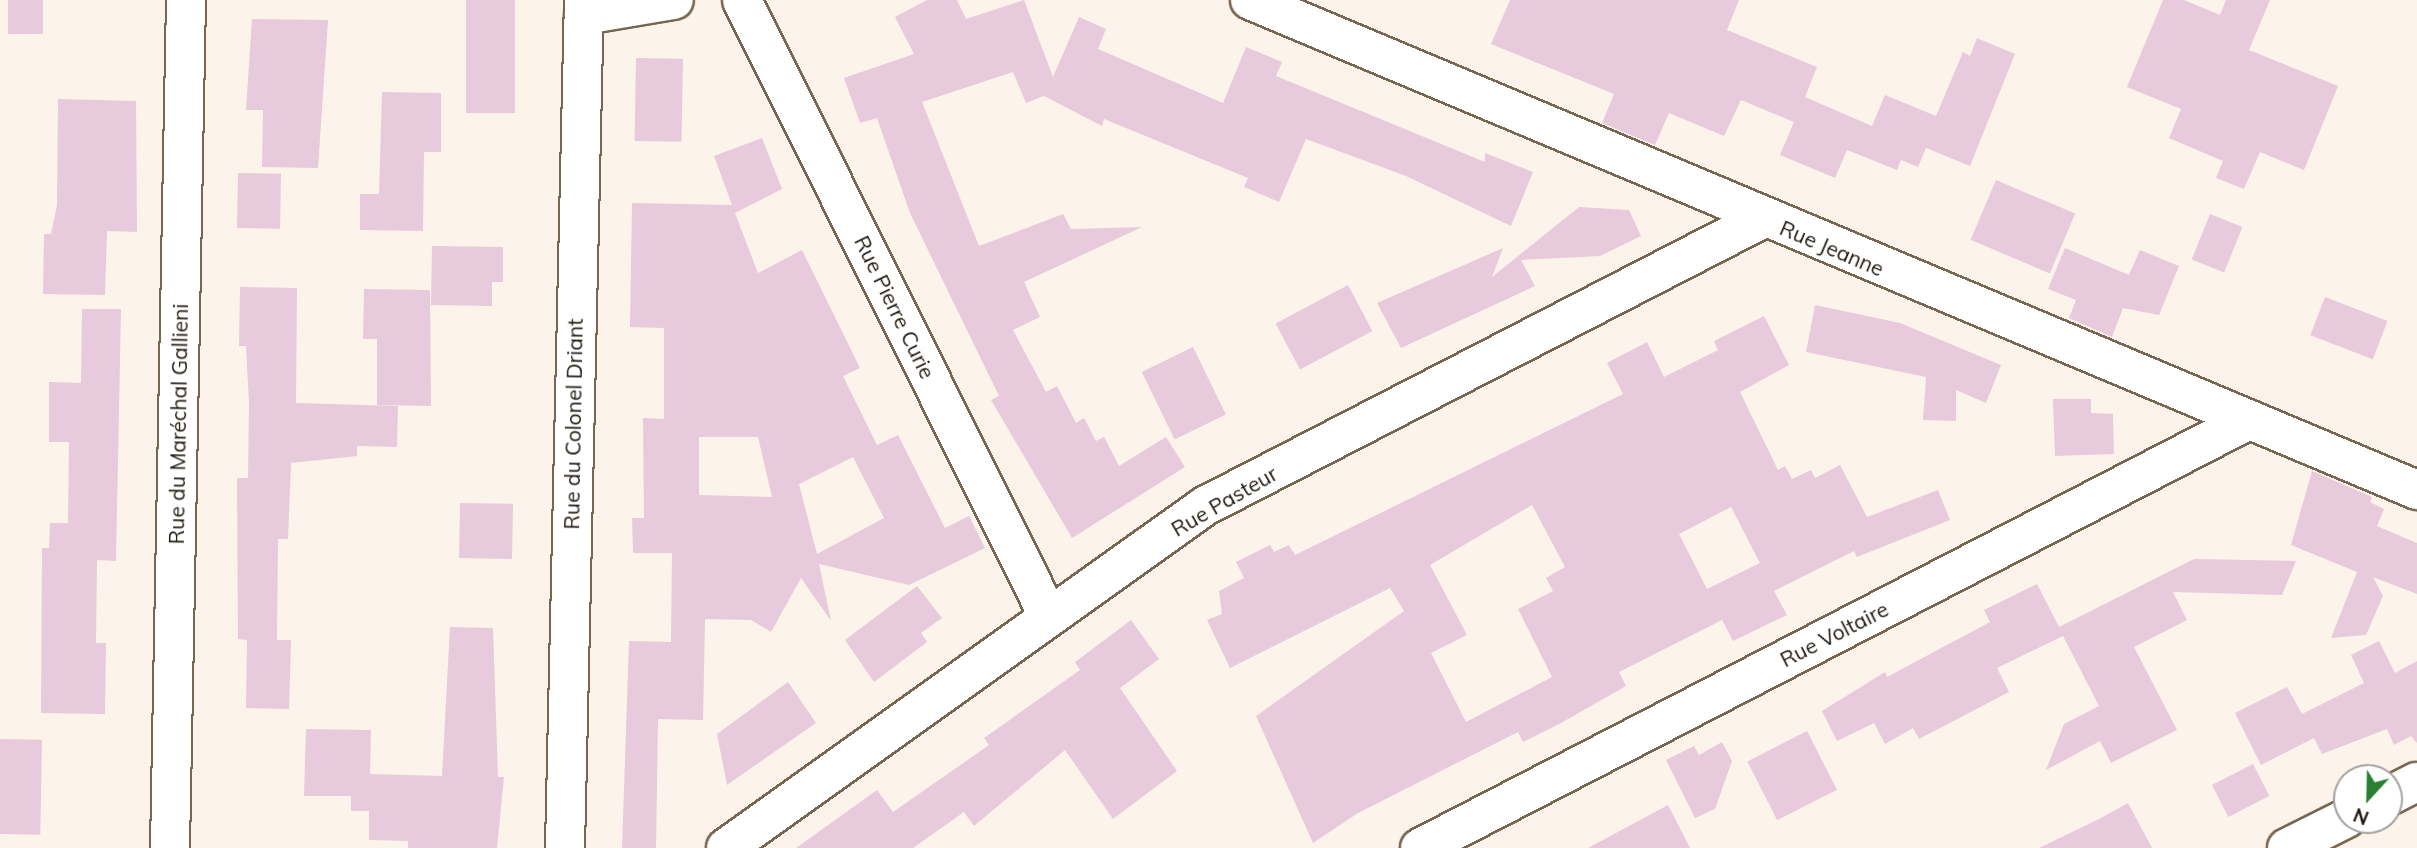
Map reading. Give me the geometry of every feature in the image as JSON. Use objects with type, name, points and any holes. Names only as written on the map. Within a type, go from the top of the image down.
[{"type":"street","name":"Rue du Maréchal Gallieni","points":[[170,848],[186,0]]},
{"type":"street","points":[[584,7],[674,0]]},
{"type":"street","name":"Rue Pierre Curie","points":[[742,0],[1048,615]]},
{"type":"street","name":"Rue Jeanne","points":[[1250,0],[1762,219],[2417,490]]},
{"type":"street","name":"Rue du Colonel Driant","points":[[565,848],[584,7]]},
{"type":"street","name":"Rue Pasteur","points":[[726,848],[1048,615],[1205,506],[1762,219]]},
{"type":"street","name":"Rue Voltaire","points":[[1420,848],[2247,421]]},
{"type":"street","points":[[2287,848],[2333,825]]},
{"type":"building","points":[[8,0],[43,0],[43,34],[8,34]]},
{"type":"building","points":[[466,0],[515,0],[515,113],[466,113]]},
{"type":"building","points":[[927,0],[957,0],[966,19],[1024,0],[1053,77],[1079,17],[1106,29],[1098,49],[1223,103],[1246,47],[1282,62],[1276,76],[1485,162],[1485,153],[1533,172],[1511,226],[1406,176],[1306,139],[1279,202],[1244,187],[1248,178],[1104,119],[1102,126],[1044,96],[1026,103],[1013,72],[922,102],[979,246],[1063,214],[1071,229],[1142,227],[1024,282],[1040,317],[1013,330],[1046,392],[1057,386],[1076,423],[1084,418],[1096,441],[1104,437],[1119,466],[1166,437],[1185,467],[1072,538],[991,400],[999,396],[910,213],[877,118],[860,123],[844,78],[914,54],[895,17]]},
{"type":"building","points":[[1510,0],[1739,0],[1727,30],[1817,67],[1805,97],[1872,126],[1885,95],[1936,116],[1963,52],[1970,56],[1977,38],[2015,54],[1970,166],[1926,148],[1918,167],[1901,160],[1897,170],[1847,150],[1835,178],[1780,155],[1794,122],[1741,100],[1724,136],[1669,113],[1655,145],[1602,123],[1614,94],[1491,44]]},
{"type":"building","points":[[2163,0],[2184,0],[2220,15],[2226,0],[2270,0],[2249,50],[2338,86],[2304,170],[2260,152],[2244,189],[2216,178],[2223,161],[2169,138],[2181,109],[2127,87]]},
{"type":"building","points":[[252,19],[328,20],[318,168],[262,167],[263,110],[246,110]]},
{"type":"building","points":[[636,58],[683,59],[682,142],[635,141]]},
{"type":"building","points":[[382,92],[441,93],[441,152],[424,152],[423,231],[360,230],[360,194],[379,194]]},
{"type":"building","points":[[58,99],[136,101],[137,232],[107,231],[105,295],[43,294],[44,234],[51,234],[57,205]]},
{"type":"building","points":[[762,138],[782,189],[735,213],[758,273],[802,250],[860,368],[843,376],[877,445],[898,435],[945,528],[969,516],[985,548],[909,585],[819,564],[831,621],[801,578],[771,632],[751,620],[705,619],[703,720],[658,719],[656,848],[622,848],[629,641],[671,642],[672,553],[633,553],[632,518],[644,518],[643,418],[664,419],[664,328],[630,327],[632,203],[732,205],[714,156]],"holes":[[[699,437],[758,437],[772,497],[699,495]],[[853,457],[884,518],[817,554],[799,484]]]},
{"type":"building","points":[[238,173],[281,174],[280,229],[237,228]]},
{"type":"building","points":[[1996,180],[2075,214],[2050,273],[1971,240]]},
{"type":"building","points":[[1579,207],[1629,210],[1641,236],[1600,256],[1521,260],[1535,286],[1401,348],[1377,303],[1503,248],[1492,277]]},
{"type":"building","points":[[2210,214],[2242,227],[2224,273],[2192,259]]},
{"type":"building","points":[[432,246],[503,247],[503,282],[492,282],[492,306],[431,305]]},
{"type":"building","points":[[2065,248],[2129,275],[2140,250],[2179,266],[2159,315],[2123,308],[2112,337],[2069,318],[2076,300],[2048,289]]},
{"type":"building","points":[[1348,285],[1372,331],[1300,369],[1276,323]]},
{"type":"building","points":[[240,287],[297,288],[296,403],[398,406],[397,447],[357,446],[357,456],[291,463],[288,539],[278,539],[277,640],[291,640],[289,709],[246,708],[247,640],[238,639],[237,478],[248,478],[249,403],[246,346],[239,346]]},
{"type":"building","points":[[364,289],[430,290],[431,406],[377,405],[377,339],[363,339]]},
{"type":"building","points":[[2325,297],[2388,321],[2373,359],[2310,335]]},
{"type":"building","points":[[1815,305],[1900,323],[2001,365],[1986,403],[1956,390],[1956,421],[1923,420],[1926,377],[1806,352]]},
{"type":"building","points":[[82,309],[121,309],[116,561],[97,560],[96,643],[106,643],[105,714],[41,713],[42,548],[49,548],[50,523],[68,523],[69,442],[49,442],[49,382],[81,383]]},
{"type":"building","points":[[1764,316],[1789,365],[1740,392],[1778,470],[1785,466],[1792,479],[1811,470],[1815,478],[1840,465],[1867,517],[1938,490],[1950,520],[1857,557],[1854,551],[1774,591],[1787,615],[1733,641],[1722,620],[1619,672],[1626,686],[1561,723],[1523,742],[1518,732],[1358,813],[1313,843],[1256,716],[1404,611],[1390,588],[1230,668],[1207,620],[1222,614],[1219,591],[1244,578],[1236,562],[1270,545],[1274,552],[1289,545],[1295,555],[1623,394],[1607,363],[1647,342],[1664,377],[1718,350],[1714,341]],"holes":[[[1532,505],[1565,567],[1546,578],[1553,591],[1518,609],[1552,677],[1466,722],[1431,653],[1467,635],[1430,565]],[[1731,507],[1760,563],[1707,589],[1679,534]]]},
{"type":"building","points":[[1193,347],[1226,414],[1175,439],[1142,372]]},
{"type":"building","points":[[2053,399],[2091,399],[2091,413],[2113,414],[2114,454],[2055,456]]},
{"type":"building","points":[[2312,471],[2372,497],[2370,502],[2384,509],[2377,526],[2417,543],[2417,594],[2373,577],[2383,596],[2366,635],[2331,638],[2357,572],[2291,545]]},
{"type":"building","points":[[460,503],[513,504],[512,559],[459,558]]},
{"type":"building","points":[[2194,559],[2296,561],[2282,595],[2173,592],[2187,620],[2134,647],[2177,730],[2111,763],[2100,741],[2046,770],[2064,724],[2099,706],[2063,636],[1997,668],[2009,692],[1919,739],[1913,728],[1885,744],[1874,723],[1837,741],[1822,711],[1885,672],[1887,677],[1990,622],[1984,610],[2037,584],[2059,627]]},
{"type":"building","points":[[917,586],[942,618],[921,633],[927,642],[874,682],[845,640]]},
{"type":"building","points":[[1131,620],[1159,659],[1120,688],[1177,771],[1113,819],[1065,750],[974,826],[964,812],[913,848],[796,848],[877,790],[893,812],[989,745],[984,738],[1080,670],[1075,662]]},
{"type":"building","points":[[450,627],[493,628],[498,777],[504,777],[497,848],[408,848],[408,841],[369,840],[369,811],[351,811],[351,796],[304,796],[306,729],[371,730],[370,774],[442,776]]},
{"type":"building","points":[[2379,641],[2395,673],[2417,661],[2417,743],[2411,736],[2394,745],[2387,729],[2322,754],[2314,738],[2261,765],[2235,713],[2287,687],[2302,714],[2364,683],[2351,655]]},
{"type":"building","points":[[788,682],[816,723],[727,785],[717,734]]},
{"type":"building","points":[[1807,731],[1837,790],[1777,820],[1747,761]]},
{"type":"building","points":[[0,739],[42,740],[40,835],[0,834]]},
{"type":"building","points":[[1722,742],[1732,761],[1715,809],[1695,818],[1666,760],[1694,746],[1699,755]]},
{"type":"building","points":[[2253,764],[2269,796],[2228,817],[2212,785]]},
{"type":"building","points":[[2128,803],[2152,848],[2039,848],[2099,819]]},
{"type":"building","points":[[1668,805],[1690,848],[1588,848]]}]
